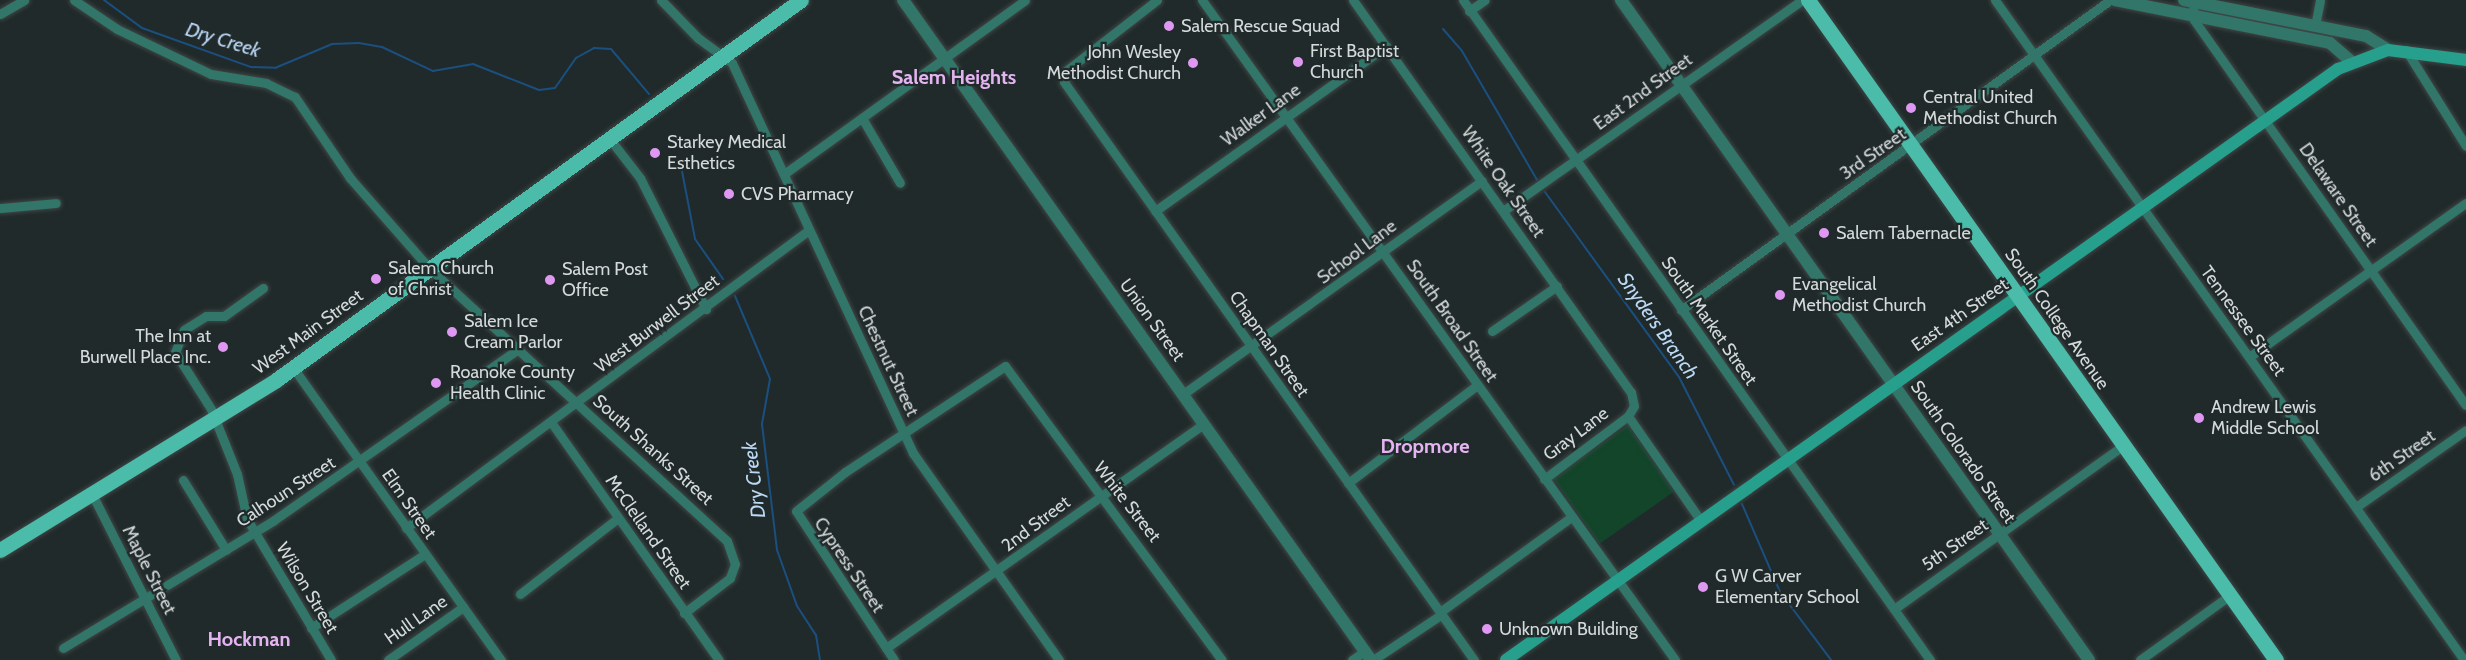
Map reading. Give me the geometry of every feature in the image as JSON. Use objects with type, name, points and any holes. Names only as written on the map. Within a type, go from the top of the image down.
[{"type":"main road","name":"West Main Street","points":[[0,550],[214,421],[801,0]]},
{"type":"main road","name":"South College Avenue","points":[[1808,0],[2276,660]]},
{"type":"main road","name":"East 4th Street","points":[[1506,660],[2265,121],[2352,62],[2388,50],[2406,50],[2466,60]]},
{"type":"street","points":[[0,14],[24,0]]},
{"type":"street","name":"South Shanks Street","points":[[74,0],[124,33],[211,74],[288,92],[350,178],[429,268],[722,535],[734,557],[733,571],[684,613]]},
{"type":"street","points":[[661,0],[698,38],[724,55]]},
{"type":"street","name":"Union Street","points":[[903,0],[1370,657]]},
{"type":"street","points":[[784,174],[1025,0]]},
{"type":"street","name":"Chapman Street","points":[[1157,0],[1066,70],[1064,81],[1474,660]]},
{"type":"street","name":"South Broad Street","points":[[1202,0],[1571,517],[1676,660]]},
{"type":"street","name":"White Oak Street","points":[[1353,0],[1625,383]]},
{"type":"street","name":"South Market Street","points":[[1463,0],[1930,660]]},
{"type":"street","points":[[1469,11],[1485,0]]},
{"type":"street","name":"South Colorado Street","points":[[1621,0],[2089,660]]},
{"type":"street","name":"East 2nd Street","points":[[1503,212],[1802,0]]},
{"type":"street","name":"Tennessee Street","points":[[1995,0],[2461,656]]},
{"type":"street","points":[[2113,0],[2330,43],[2352,62]]},
{"type":"street","name":"3rd Street","points":[[1681,310],[1912,147],[2113,0]]},
{"type":"street","points":[[2315,26],[2320,0]]},
{"type":"street","points":[[2193,16],[2189,1],[2366,36],[2388,50]]},
{"type":"street","name":"Delaware Street","points":[[2193,16],[2466,405]]},
{"type":"street","name":"Walker Lane","points":[[1155,211],[1386,46]]},
{"type":"street","points":[[2406,50],[2466,146]]},
{"type":"street","name":"Chestnut Street","points":[[724,55],[784,174],[903,434],[1059,660]]},
{"type":"street","points":[[862,118],[900,183]]},
{"type":"street","points":[[609,138],[640,178],[706,309]]},
{"type":"street","name":"School Lane","points":[[1183,394],[1482,181]]},
{"type":"street","points":[[0,208],[56,203]]},
{"type":"street","points":[[2248,357],[2466,203]]},
{"type":"street","name":"West Burwell Street","points":[[406,528],[706,309],[809,230]]},
{"type":"street","points":[[1492,331],[1557,286]]},
{"type":"street","name":"Wilson Street","points":[[263,288],[224,316],[206,316],[176,340],[175,352],[214,421],[254,532],[331,660]]},
{"type":"street","name":"Calhoun Street","points":[[63,648],[254,532],[360,463],[519,350]]},
{"type":"street","name":"Elm Street","points":[[292,366],[501,660]]},
{"type":"street","name":"White Street","points":[[903,434],[1005,366],[1222,660]]},
{"type":"street","name":"Gray Lane","points":[[1544,479],[1628,416],[1634,403],[1625,383]]},
{"type":"street","points":[[1348,483],[1477,385]]},
{"type":"street","points":[[1628,416],[1701,521]]},
{"type":"street","name":"McClelland Street","points":[[551,422],[719,660]]},
{"type":"street","name":"2nd Street","points":[[886,648],[999,573],[1204,424]]},
{"type":"street","name":"6th Street","points":[[2356,507],[2466,430]]},
{"type":"street","name":"Cypress Street","points":[[894,660],[796,515],[802,502],[903,434]]},
{"type":"street","name":"5th Street","points":[[1894,609],[2124,446]]},
{"type":"street","points":[[183,480],[225,550]]},
{"type":"street","name":"Maple Street","points":[[92,494],[176,660]]},
{"type":"street","points":[[1352,660],[1370,657],[1441,613],[1571,517]]},
{"type":"street","points":[[520,594],[618,518]]},
{"type":"street","points":[[311,628],[425,554]]},
{"type":"street","points":[[2140,660],[2230,596]]},
{"type":"street","name":"Hull Lane","points":[[388,660],[463,607]]},
{"type":"green space","points":[[1628,425],[1674,491],[1599,544],[1553,478]]},
{"type":"waterway","name":"Dry Creek","points":[[104,0],[142,28],[251,67],[275,68],[332,44],[359,43],[382,47],[433,71],[473,64],[539,90],[555,88],[576,58],[594,48],[611,49],[649,94]]},
{"type":"waterway","name":"Snyders Branch","points":[[1443,29],[1462,51],[1537,180]]},
{"type":"waterway","name":"Dry Creek","points":[[681,166],[695,239],[723,279]]},
{"type":"waterway","name":"Snyders Branch","points":[[1545,192],[1679,377],[1734,485]]},
{"type":"waterway","name":"Dry Creek","points":[[735,296],[770,379],[762,424],[777,550],[797,606],[816,635],[820,660]]},
{"type":"waterway","name":"Snyders Branch","points":[[1742,504],[1780,592],[1831,660]]},
{"type":"place","name":"Salem Rescue Squad","points":[[1169,26]]},
{"type":"place","name":"First Baptist Church","points":[[1298,62]]},
{"type":"place","name":"John Wesley Methodist Church","points":[[1193,63]]},
{"type":"place","name":"Central United Methodist Church","points":[[1911,108]]},
{"type":"place","name":"Starkey Medical Esthetics","points":[[655,153]]},
{"type":"place","name":"CVS Pharmacy","points":[[729,194]]},
{"type":"place","name":"Salem Tabernacle","points":[[1824,233]]},
{"type":"place","name":"Salem Church of Christ","points":[[376,279]]},
{"type":"place","name":"Salem Post Office","points":[[550,280]]},
{"type":"place","name":"Evangelical Methodist Church","points":[[1780,295]]},
{"type":"place","name":"Salem Ice Cream Parlor","points":[[452,332]]},
{"type":"place","name":"The Inn at Burwell Place Inc.","points":[[223,347]]},
{"type":"place","name":"Roanoke County Health Clinic","points":[[436,383]]},
{"type":"place","name":"Andrew Lewis Middle School","points":[[2199,418]]},
{"type":"place","name":"G W Carver Elementary School","points":[[1703,587]]},
{"type":"place","name":"Unknown Building","points":[[1487,629]]},
{"type":"district","name":"Salem Heights","points":[[954,77]]},
{"type":"district","name":"Dropmore","points":[[1425,446]]},
{"type":"district","name":"Hockman","points":[[249,639]]}]
